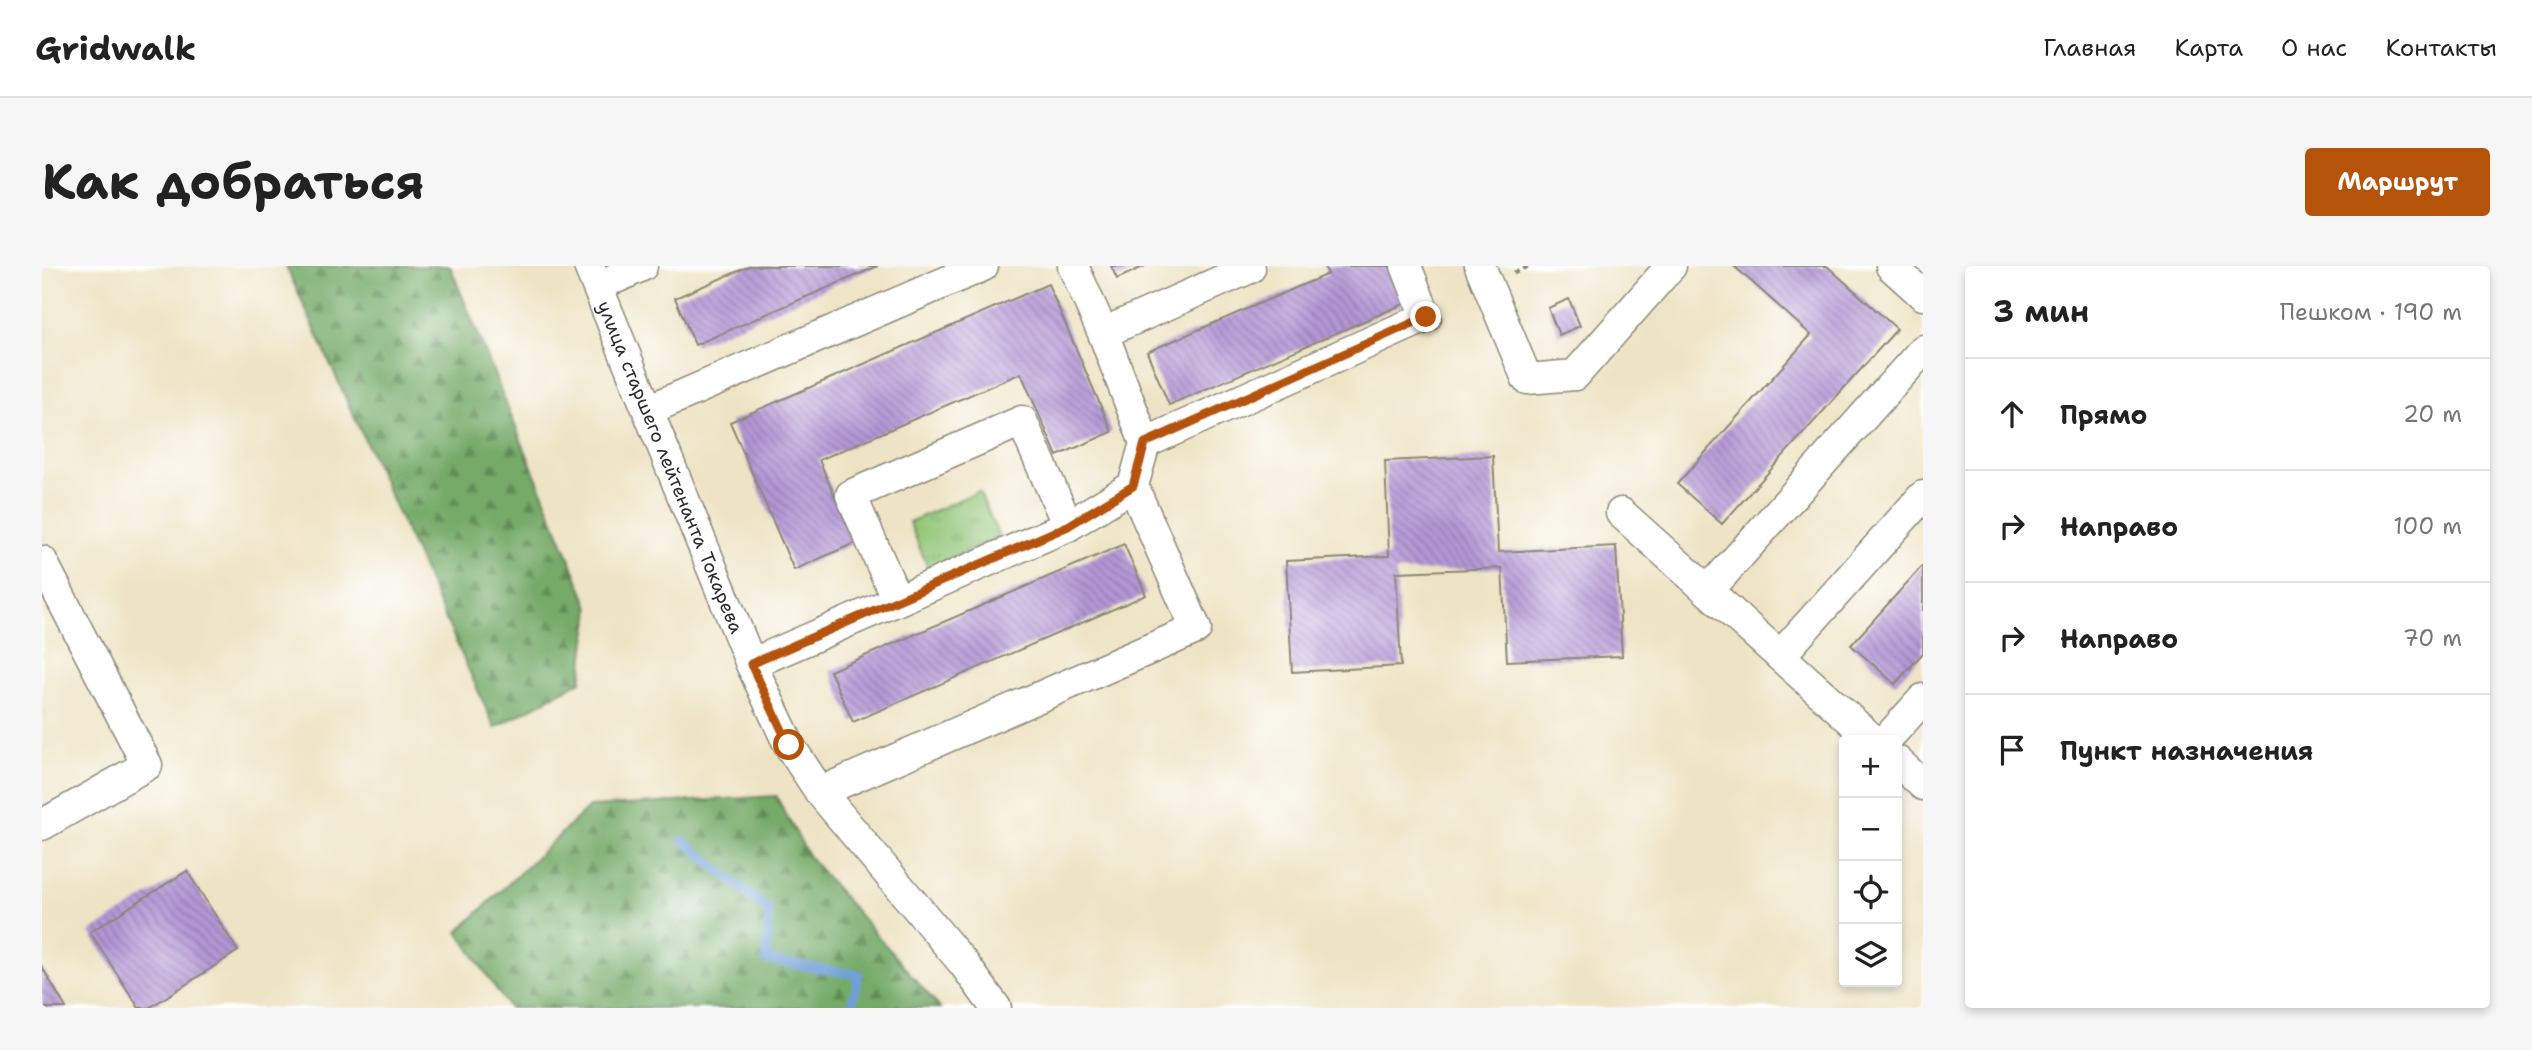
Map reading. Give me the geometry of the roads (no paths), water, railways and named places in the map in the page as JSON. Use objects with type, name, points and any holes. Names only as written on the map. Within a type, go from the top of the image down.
[{"type":"street","points":[[648,410],[983,266]]},
{"type":"street","points":[[820,781],[1196,629],[1133,486],[1145,443],[1103,333],[1073,266]]},
{"type":"street","points":[[1103,333],[1250,268],[1249,266]]},
{"type":"street","points":[[1145,443],[1426,317],[1406,266]]},
{"type":"street","points":[[1480,266],[1527,379],[1574,375],[1643,279],[1671,266]]},
{"type":"street","points":[[1891,266],[1923,295]]},
{"type":"street","name":"улица старшего лейтенанта Токарева","points":[[616,270],[648,410],[751,664],[789,745],[996,1008]]},
{"type":"street","points":[[1708,591],[1923,350]]},
{"type":"street","points":[[897,600],[851,495],[1010,426],[1022,421],[1068,526]]},
{"type":"street","points":[[751,664],[1068,526],[1133,486]]},
{"type":"street","points":[[1780,656],[1923,496]]},
{"type":"street","points":[[1620,513],[1868,735]]},
{"type":"street","points":[[42,561],[147,765],[42,825]]},
{"type":"street","points":[[1891,735],[1923,699]]},
{"type":"street","points":[[1902,766],[1923,785]]},
{"type":"waterway","points":[[683,840],[769,911],[766,960],[859,975],[851,1008]]}]
